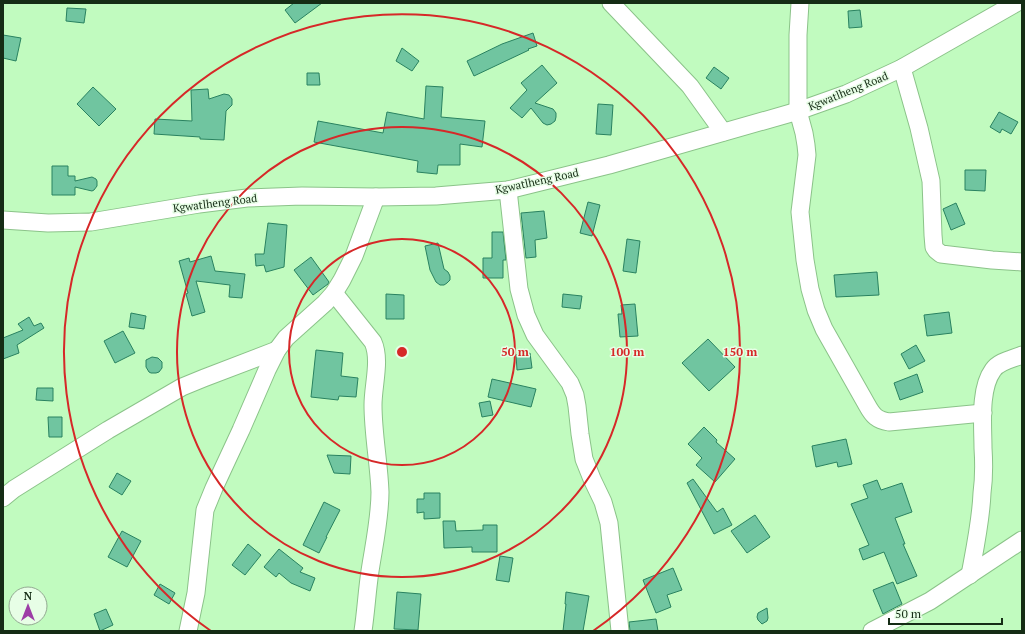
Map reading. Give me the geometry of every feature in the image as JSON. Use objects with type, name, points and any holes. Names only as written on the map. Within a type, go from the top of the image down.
[{"type":"street","points":[[611,3],[690,86],[723,132]]},
{"type":"street","points":[[800,3],[798,35],[798,111],[806,144],[807,155],[800,212],[805,260],[810,289],[816,310],[824,329],[867,405],[872,413],[880,420],[889,422],[983,413]]},
{"type":"street","name":"Kgwatlheng Road","points":[[3,220],[48,224],[91,222],[199,204],[247,198],[302,196],[436,196],[508,190],[609,164],[798,111],[846,94],[902,68],[1016,3]]},
{"type":"street","points":[[902,68],[919,128],[929,174],[932,192],[934,247],[942,254],[1022,262]]},
{"type":"street","points":[[508,190],[518,289],[526,315],[535,335],[570,383],[575,394],[578,406],[584,459],[603,502],[609,523],[620,631]]},
{"type":"street","points":[[188,631],[196,593],[205,510],[214,488],[277,350],[286,338],[334,293],[354,256],[376,197]]},
{"type":"street","points":[[334,293],[373,342],[376,351],[373,427],[379,469],[380,494],[363,631]]},
{"type":"street","points":[[3,498],[14,489],[108,430],[182,387],[277,350]]},
{"type":"street","points":[[970,575],[982,494],[984,463],[983,413],[987,381],[993,369],[1001,363],[1022,355]]},
{"type":"street","points":[[872,631],[930,601],[1022,540]]},
{"type":"building","points":[[294,3],[322,3],[295,23],[285,10]]},
{"type":"building","points":[[67,8],[86,9],[84,23],[66,21]]},
{"type":"building","points":[[860,10],[862,27],[849,28],[848,11]]},
{"type":"building","points":[[533,33],[537,46],[474,76],[467,61],[502,44]]},
{"type":"building","points":[[3,35],[21,38],[16,61],[3,58]]},
{"type":"building","points":[[402,48],[419,61],[412,71],[396,61]]},
{"type":"building","points":[[542,65],[557,83],[535,103],[553,109],[556,113],[555,121],[547,125],[543,123],[531,108],[522,118],[510,108],[527,90],[521,83]]},
{"type":"building","points":[[714,67],[729,78],[721,89],[706,78]]},
{"type":"building","points":[[307,73],[319,73],[320,85],[307,85]]},
{"type":"building","points":[[426,86],[443,87],[441,117],[485,121],[482,147],[460,144],[460,165],[438,165],[437,174],[417,172],[418,161],[314,142],[318,121],[383,133],[387,112],[424,119]]},
{"type":"building","points":[[93,87],[116,109],[99,126],[77,104]]},
{"type":"building","points":[[208,89],[209,99],[224,94],[229,95],[232,99],[232,105],[226,111],[224,140],[154,134],[155,119],[192,121],[191,90]]},
{"type":"building","points":[[598,104],[613,105],[611,135],[596,134]]},
{"type":"building","points":[[999,112],[1018,122],[1011,134],[1002,129],[1000,133],[990,127]]},
{"type":"building","points":[[52,166],[68,166],[68,176],[75,176],[75,181],[92,177],[96,179],[97,186],[92,191],[75,187],[75,195],[52,195]]},
{"type":"building","points":[[965,170],[986,170],[985,191],[965,190]]},
{"type":"building","points":[[588,202],[600,205],[592,236],[580,233]]},
{"type":"building","points":[[956,203],[965,224],[951,230],[943,209]]},
{"type":"building","points":[[544,211],[547,238],[535,240],[536,257],[526,258],[521,213]]},
{"type":"building","points":[[268,223],[287,225],[284,267],[266,272],[264,265],[256,266],[255,254],[264,254]]},
{"type":"building","points":[[492,232],[503,232],[506,260],[503,260],[503,278],[483,278],[483,258],[492,258]]},
{"type":"building","points":[[627,239],[640,241],[636,273],[623,271]]},
{"type":"building","points":[[438,243],[444,269],[450,276],[450,280],[444,285],[440,285],[436,282],[430,270],[425,246]]},
{"type":"building","points":[[211,256],[215,271],[245,274],[242,298],[229,297],[230,285],[196,281],[205,312],[192,316],[186,294],[188,293],[179,261],[189,258],[190,262]]},
{"type":"building","points":[[311,257],[329,282],[313,295],[294,270]]},
{"type":"building","points":[[877,272],[879,295],[836,297],[834,275]]},
{"type":"building","points":[[386,294],[404,295],[404,319],[386,319]]},
{"type":"building","points":[[563,294],[582,296],[580,309],[562,307]]},
{"type":"building","points":[[635,304],[638,336],[620,337],[618,314],[622,314],[621,305]]},
{"type":"building","points":[[949,312],[952,333],[927,336],[924,315]]},
{"type":"building","points":[[131,313],[146,316],[144,329],[129,327]]},
{"type":"building","points":[[29,317],[34,326],[41,323],[44,328],[17,345],[19,353],[3,359],[3,338],[23,330],[18,324]]},
{"type":"building","points":[[123,331],[135,353],[115,363],[104,341]]},
{"type":"building","points":[[708,339],[735,367],[709,391],[682,363]]},
{"type":"building","points":[[916,345],[925,361],[909,369],[901,354]]},
{"type":"building","points":[[316,350],[343,353],[341,376],[358,378],[356,397],[339,396],[338,400],[311,397]]},
{"type":"building","points":[[530,353],[532,368],[517,370],[516,355]]},
{"type":"building","points":[[152,357],[158,358],[162,362],[162,368],[159,372],[151,373],[146,367],[146,360]]},
{"type":"building","points":[[917,374],[923,392],[900,400],[894,383]]},
{"type":"building","points":[[492,379],[536,389],[531,407],[488,397]]},
{"type":"building","points":[[37,388],[53,388],[53,401],[36,400]]},
{"type":"building","points":[[490,401],[493,415],[482,417],[479,403]]},
{"type":"building","points":[[48,417],[62,417],[62,437],[49,437]]},
{"type":"building","points":[[704,427],[717,440],[716,442],[735,459],[715,482],[696,465],[702,458],[688,444]]},
{"type":"building","points":[[846,439],[852,464],[838,467],[837,462],[816,467],[812,446]]},
{"type":"building","points":[[327,455],[351,456],[350,474],[334,473]]},
{"type":"building","points":[[117,473],[131,481],[122,495],[109,487]]},
{"type":"building","points":[[693,479],[717,512],[723,508],[732,525],[714,534],[687,483]]},
{"type":"building","points":[[877,480],[881,490],[902,483],[912,512],[895,518],[905,544],[903,544],[917,576],[897,584],[884,552],[863,560],[859,549],[869,545],[851,504],[868,498],[863,485]]},
{"type":"building","points":[[424,493],[440,493],[440,518],[424,519],[424,512],[417,513],[417,499],[424,499]]},
{"type":"building","points":[[324,502],[340,510],[319,553],[303,545]]},
{"type":"building","points":[[755,515],[770,537],[747,553],[731,531]]},
{"type":"building","points":[[443,521],[455,521],[456,531],[483,530],[483,525],[497,525],[497,552],[472,552],[472,547],[444,548]]},
{"type":"building","points":[[122,531],[141,541],[127,567],[108,557]]},
{"type":"building","points":[[248,544],[261,555],[245,575],[232,565]]},
{"type":"building","points":[[279,549],[303,568],[300,572],[315,578],[310,591],[291,583],[279,573],[276,577],[264,567]]},
{"type":"building","points":[[500,556],[513,558],[509,582],[496,580]]},
{"type":"building","points":[[673,568],[682,590],[667,595],[671,607],[656,613],[643,580]]},
{"type":"building","points":[[893,582],[902,604],[883,614],[873,590]]},
{"type":"building","points":[[160,584],[175,593],[169,604],[154,595]]},
{"type":"building","points":[[397,592],[421,594],[418,630],[394,629]]},
{"type":"building","points":[[566,592],[589,596],[583,631],[563,631]]},
{"type":"building","points":[[767,608],[768,618],[767,621],[762,624],[758,620],[758,613]]},
{"type":"building","points":[[106,609],[113,625],[100,631],[94,614]]},
{"type":"building","points":[[656,619],[658,631],[630,631],[629,622]]}]
